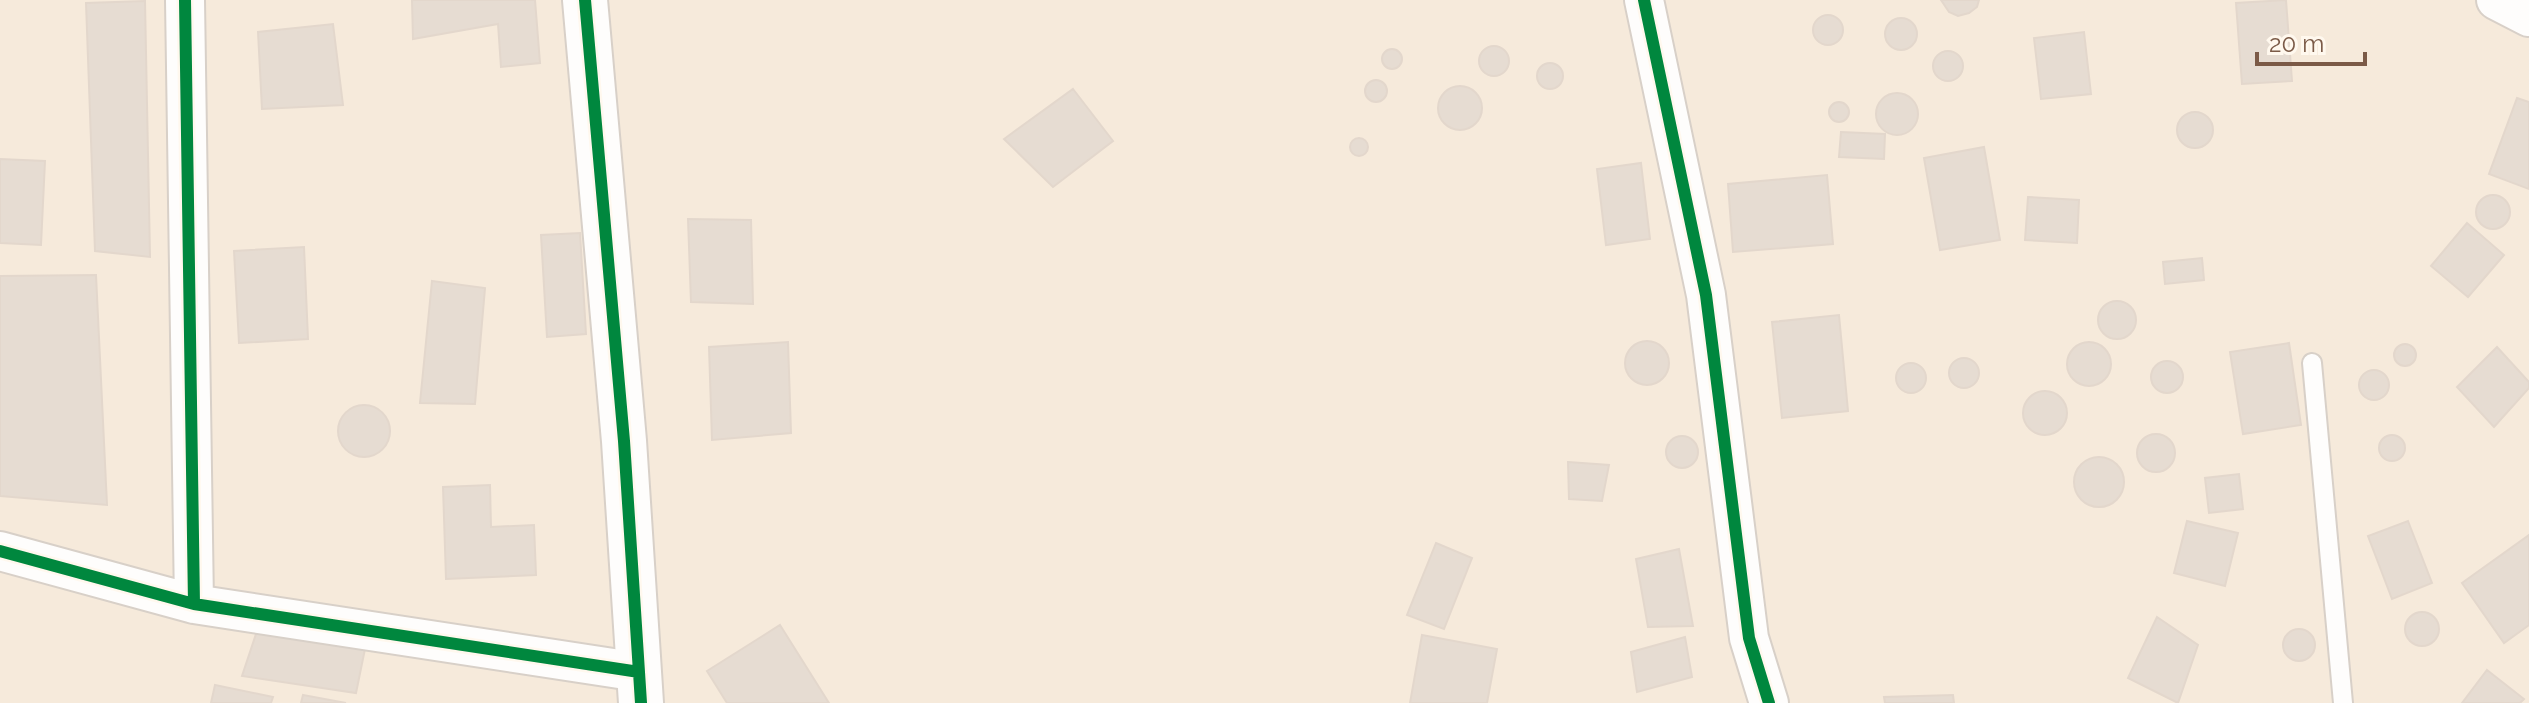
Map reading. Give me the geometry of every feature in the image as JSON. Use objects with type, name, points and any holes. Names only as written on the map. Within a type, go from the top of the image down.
[{"type":"street","points":[[185,0],[194,604]]},
{"type":"street","points":[[0,551],[194,604],[640,688],[624,441],[585,0]]},
{"type":"street","points":[[1644,0],[1706,295],[1749,638],[1769,703]]},
{"type":"street","points":[[2496,0],[2529,17]]},
{"type":"lane","points":[[2312,363],[2343,703]]},
{"type":"shaded area","points":[[0,0],[2529,0],[2529,703],[0,703]]},
{"type":"building","points":[[412,0],[535,0],[540,63],[501,67],[498,24],[413,39]]},
{"type":"building","points":[[1941,0],[1979,0],[1977,7],[1958,16],[1949,12]]},
{"type":"building","points":[[2286,0],[2292,81],[2242,84],[2236,3]]},
{"type":"building","points":[[145,1],[150,257],[95,251],[86,3]]},
{"type":"building","points":[[1828,15],[1838,20],[1843,30],[1838,40],[1828,45],[1818,40],[1813,30],[1818,20]]},
{"type":"building","points":[[1901,18],[1913,22],[1917,34],[1913,46],[1901,50],[1889,46],[1885,34],[1889,22]]},
{"type":"building","points":[[333,24],[343,105],[262,109],[258,32]]},
{"type":"building","points":[[2084,32],[2091,94],[2041,99],[2034,38]]},
{"type":"building","points":[[1494,46],[1505,50],[1509,61],[1505,72],[1494,76],[1483,72],[1479,61],[1483,50]]},
{"type":"building","points":[[1388,49],[1396,49],[1402,59],[1396,69],[1388,69],[1382,63],[1382,55]]},
{"type":"building","points":[[1948,51],[1959,55],[1963,66],[1959,77],[1948,81],[1937,77],[1933,66],[1937,55]]},
{"type":"building","points":[[1550,63],[1559,67],[1563,76],[1559,85],[1550,89],[1541,85],[1537,76],[1541,67]]},
{"type":"building","points":[[1376,80],[1384,83],[1387,91],[1384,99],[1376,102],[1368,99],[1365,91],[1368,83]]},
{"type":"building","points":[[1460,86],[1475,93],[1482,108],[1475,123],[1460,130],[1445,123],[1438,108],[1445,93]]},
{"type":"building","points":[[1073,89],[1113,141],[1053,187],[1004,139]]},
{"type":"building","points":[[1897,93],[1912,99],[1918,114],[1912,129],[1897,135],[1882,129],[1876,114],[1882,99]]},
{"type":"building","points":[[2517,98],[2529,102],[2529,189],[2489,174]]},
{"type":"building","points":[[1839,102],[1846,105],[1849,112],[1846,119],[1839,122],[1832,119],[1829,112],[1832,105]]},
{"type":"building","points":[[2195,112],[2207,118],[2213,130],[2207,142],[2195,148],[2183,142],[2177,130],[2183,118]]},
{"type":"building","points":[[1841,132],[1885,134],[1884,159],[1839,157]]},
{"type":"building","points":[[1359,138],[1368,147],[1359,156],[1350,147]]},
{"type":"building","points":[[1984,147],[2000,240],[1940,250],[1924,158]]},
{"type":"building","points":[[0,159],[45,161],[41,245],[0,243]]},
{"type":"building","points":[[1641,163],[1650,239],[1606,245],[1597,169]]},
{"type":"building","points":[[1827,175],[1833,244],[1733,252],[1728,184]]},
{"type":"building","points":[[2493,195],[2505,200],[2510,212],[2505,224],[2493,229],[2481,224],[2476,212],[2481,200]]},
{"type":"building","points":[[2028,197],[2079,200],[2077,243],[2025,240]]},
{"type":"building","points":[[688,219],[751,220],[753,304],[691,302]]},
{"type":"building","points":[[2467,223],[2504,255],[2468,297],[2431,266]]},
{"type":"building","points":[[580,233],[586,334],[547,337],[541,235]]},
{"type":"building","points":[[304,247],[308,339],[239,343],[234,251]]},
{"type":"building","points":[[2202,258],[2204,280],[2165,284],[2163,262]]},
{"type":"building","points":[[96,275],[107,505],[0,496],[0,276]]},
{"type":"building","points":[[432,281],[485,288],[475,404],[420,403]]},
{"type":"building","points":[[2117,301],[2130,307],[2136,320],[2130,333],[2117,339],[2104,333],[2098,320],[2104,307]]},
{"type":"building","points":[[1839,315],[1848,411],[1782,418],[1772,322]]},
{"type":"building","points":[[1647,341],[1662,348],[1669,363],[1662,378],[1647,385],[1632,378],[1625,363],[1632,348]]},
{"type":"building","points":[[788,342],[791,433],[712,440],[709,347]]},
{"type":"building","points":[[2089,342],[2105,348],[2111,364],[2105,380],[2089,386],[2073,380],[2067,364],[2073,348]]},
{"type":"building","points":[[2289,343],[2301,425],[2243,434],[2230,352]]},
{"type":"building","points":[[2405,344],[2413,347],[2416,355],[2413,363],[2405,366],[2397,363],[2394,355],[2397,347]]},
{"type":"building","points":[[2497,347],[2529,382],[2529,388],[2494,427],[2457,387]]},
{"type":"building","points":[[1964,358],[1970,359],[1978,367],[1978,379],[1970,387],[1964,388],[1958,387],[1950,379],[1949,373],[1950,367],[1958,359]]},
{"type":"building","points":[[2167,361],[2179,365],[2183,377],[2179,389],[2167,393],[2155,389],[2151,377],[2155,365]]},
{"type":"building","points":[[1911,363],[1921,368],[1926,378],[1921,388],[1911,393],[1901,388],[1896,378],[1901,368]]},
{"type":"building","points":[[2374,370],[2380,371],[2388,379],[2388,391],[2380,399],[2374,400],[2368,399],[2360,391],[2359,385],[2360,379],[2368,371]]},
{"type":"building","points":[[2045,391],[2060,398],[2067,413],[2060,428],[2045,435],[2030,428],[2023,413],[2030,398]]},
{"type":"building","points":[[364,405],[382,413],[390,431],[382,449],[364,457],[346,449],[338,431],[346,413]]},
{"type":"building","points":[[2156,434],[2169,440],[2175,453],[2169,466],[2156,472],[2143,466],[2137,453],[2143,440]]},
{"type":"building","points":[[2392,435],[2401,439],[2405,448],[2401,457],[2392,461],[2383,457],[2379,448],[2383,439]]},
{"type":"building","points":[[1682,436],[1694,440],[1698,452],[1694,464],[1682,468],[1670,464],[1666,452],[1670,440]]},
{"type":"building","points":[[2099,457],[2116,465],[2124,482],[2116,499],[2099,507],[2082,499],[2074,482],[2082,465]]},
{"type":"building","points":[[1568,462],[1609,465],[1602,501],[1569,499]]},
{"type":"building","points":[[2239,474],[2243,509],[2209,513],[2205,478]]},
{"type":"building","points":[[490,485],[491,527],[534,525],[536,575],[446,579],[443,487]]},
{"type":"building","points":[[2187,521],[2238,533],[2225,586],[2174,573]]},
{"type":"building","points":[[2408,521],[2432,583],[2392,599],[2368,536]]},
{"type":"building","points":[[2529,535],[2529,625],[2504,643],[2462,583]]},
{"type":"building","points":[[1436,543],[1472,558],[1444,629],[1407,615]]},
{"type":"building","points":[[1679,549],[1693,626],[1648,627],[1636,559]]},
{"type":"building","points":[[2422,612],[2434,617],[2439,629],[2434,641],[2422,646],[2410,641],[2405,629],[2410,617]]},
{"type":"building","points":[[2157,617],[2198,645],[2178,703],[2128,678]]},
{"type":"building","points":[[259,625],[366,644],[356,693],[242,676]]},
{"type":"building","points":[[780,625],[829,703],[727,703],[707,671]]},
{"type":"building","points":[[2299,629],[2311,633],[2315,645],[2311,657],[2299,661],[2287,657],[2283,645],[2287,633]]},
{"type":"building","points":[[1422,635],[1497,649],[1487,703],[1410,703]]},
{"type":"building","points":[[1685,637],[1692,677],[1637,692],[1631,652]]},
{"type":"building","points":[[2487,670],[2524,699],[2520,703],[2462,703]]},
{"type":"building","points":[[215,685],[273,697],[271,703],[211,703]]},
{"type":"building","points":[[303,695],[346,703],[301,703]]},
{"type":"building","points":[[1953,695],[1954,703],[1885,703],[1884,697]]},
{"type":"cycle path","points":[[185,0],[194,604]]},
{"type":"cycle path","points":[[585,0],[624,441],[641,703]]},
{"type":"cycle path","points":[[1644,0],[1706,295],[1749,638],[1769,703]]},
{"type":"cycle path","points":[[0,551],[194,604],[639,672]]}]
